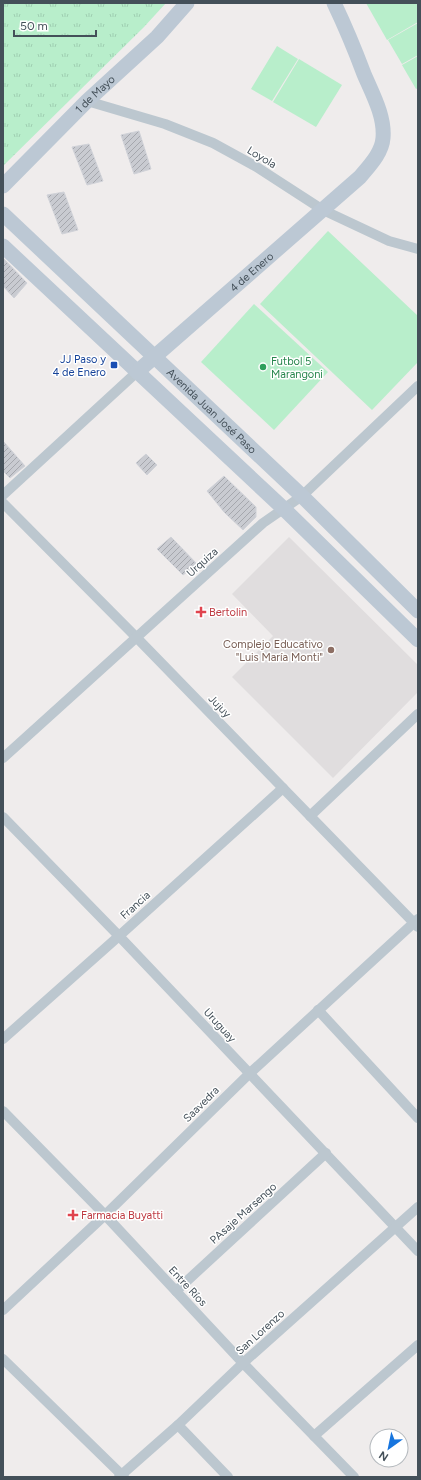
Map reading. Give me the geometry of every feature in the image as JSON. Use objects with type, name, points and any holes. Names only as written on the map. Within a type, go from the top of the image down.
[{"type":"main road","name":"1 de Mayo","points":[[3,186],[87,101],[157,37],[188,3]]},
{"type":"main road","name":"4 de Enero","points":[[137,372],[360,177],[377,154],[383,138],[382,126],[377,107],[343,21],[334,3]]},
{"type":"main road","name":"Avenida Juan José Paso","points":[[3,214],[302,496],[418,611]]},
{"type":"main road","name":"Avenida Juan José Paso","points":[[3,246],[284,509],[418,640]]},
{"type":"street","name":"Loyola","points":[[87,101],[165,124],[213,143],[255,166],[323,210],[389,241],[418,249]]},
{"type":"street","name":"4 de Enero","points":[[3,495],[137,372]]},
{"type":"street","name":"Urquiza","points":[[3,758],[263,523],[302,496],[418,386]]},
{"type":"street","name":"Jujuy","points":[[3,503],[417,923]]},
{"type":"street","points":[[310,816],[418,714]]},
{"type":"street","name":"Francia","points":[[3,1039],[283,788]]},
{"type":"street","name":"Uruguay","points":[[3,817],[119,936],[418,1251]]},
{"type":"street","name":"Saavedra","points":[[3,1310],[105,1215],[249,1074],[318,1010],[417,923]]},
{"type":"street","points":[[318,1010],[418,1118]]},
{"type":"street","name":"Entre Ríos","points":[[3,1111],[105,1215],[242,1363],[354,1477]]},
{"type":"street","name":"PAsaje Marsengo","points":[[176,1291],[326,1153]]},
{"type":"street","name":"San Lorenzo","points":[[122,1476],[178,1425],[242,1363],[418,1207]]},
{"type":"street","points":[[314,1436],[418,1345]]},
{"type":"street","points":[[3,1359],[122,1476]]},
{"type":"street","points":[[178,1425],[228,1477]]},
{"type":"shaded area","name":"Complejo Educativo \"Luis María Monti\"","points":[[289,537],[418,665],[418,692],[333,778],[232,677],[273,636],[232,594]]},
{"type":"green space","points":[[3,3],[166,3],[144,27],[3,166]]},
{"type":"green space","points":[[366,3],[418,3],[418,22],[387,40]]},
{"type":"green space","points":[[418,23],[418,55],[402,64],[388,40]]},
{"type":"green space","points":[[277,46],[298,59],[272,101],[251,89]]},
{"type":"green space","points":[[418,56],[418,88],[416,89],[402,65]]},
{"type":"green space","points":[[299,59],[342,85],[316,127],[273,102]]},
{"type":"green space","points":[[328,231],[418,316],[418,362],[372,410],[260,304]]},
{"type":"green space","points":[[254,304],[328,372],[274,430],[201,362]]},
{"type":"building","points":[[139,131],[151,169],[134,174],[121,135]]},
{"type":"building","points":[[89,144],[103,181],[87,185],[72,147]]},
{"type":"building","points":[[64,192],[78,230],[62,234],[47,195]]},
{"type":"building","points":[[3,258],[27,283],[14,298],[3,286]]},
{"type":"building","points":[[3,441],[25,466],[10,478],[3,471]]},
{"type":"building","points":[[146,454],[157,465],[147,475],[136,463]]},
{"type":"building","points":[[224,476],[256,507],[256,517],[243,530],[224,512],[207,491]]},
{"type":"building","points":[[171,537],[197,564],[183,575],[157,549]]},
{"type":"place","name":"JJ Paso y 4 de Enero","points":[[114,365]]},
{"type":"place","name":"Futbol 5 Marangoni","points":[[263,367]]},
{"type":"place","name":"Bertolin","points":[[201,612]]},
{"type":"place","name":"Complejo Educativo \"Luis María Monti\"","points":[[331,650]]},
{"type":"place","name":"Farmacia Buyatti","points":[[73,1215]]}]
